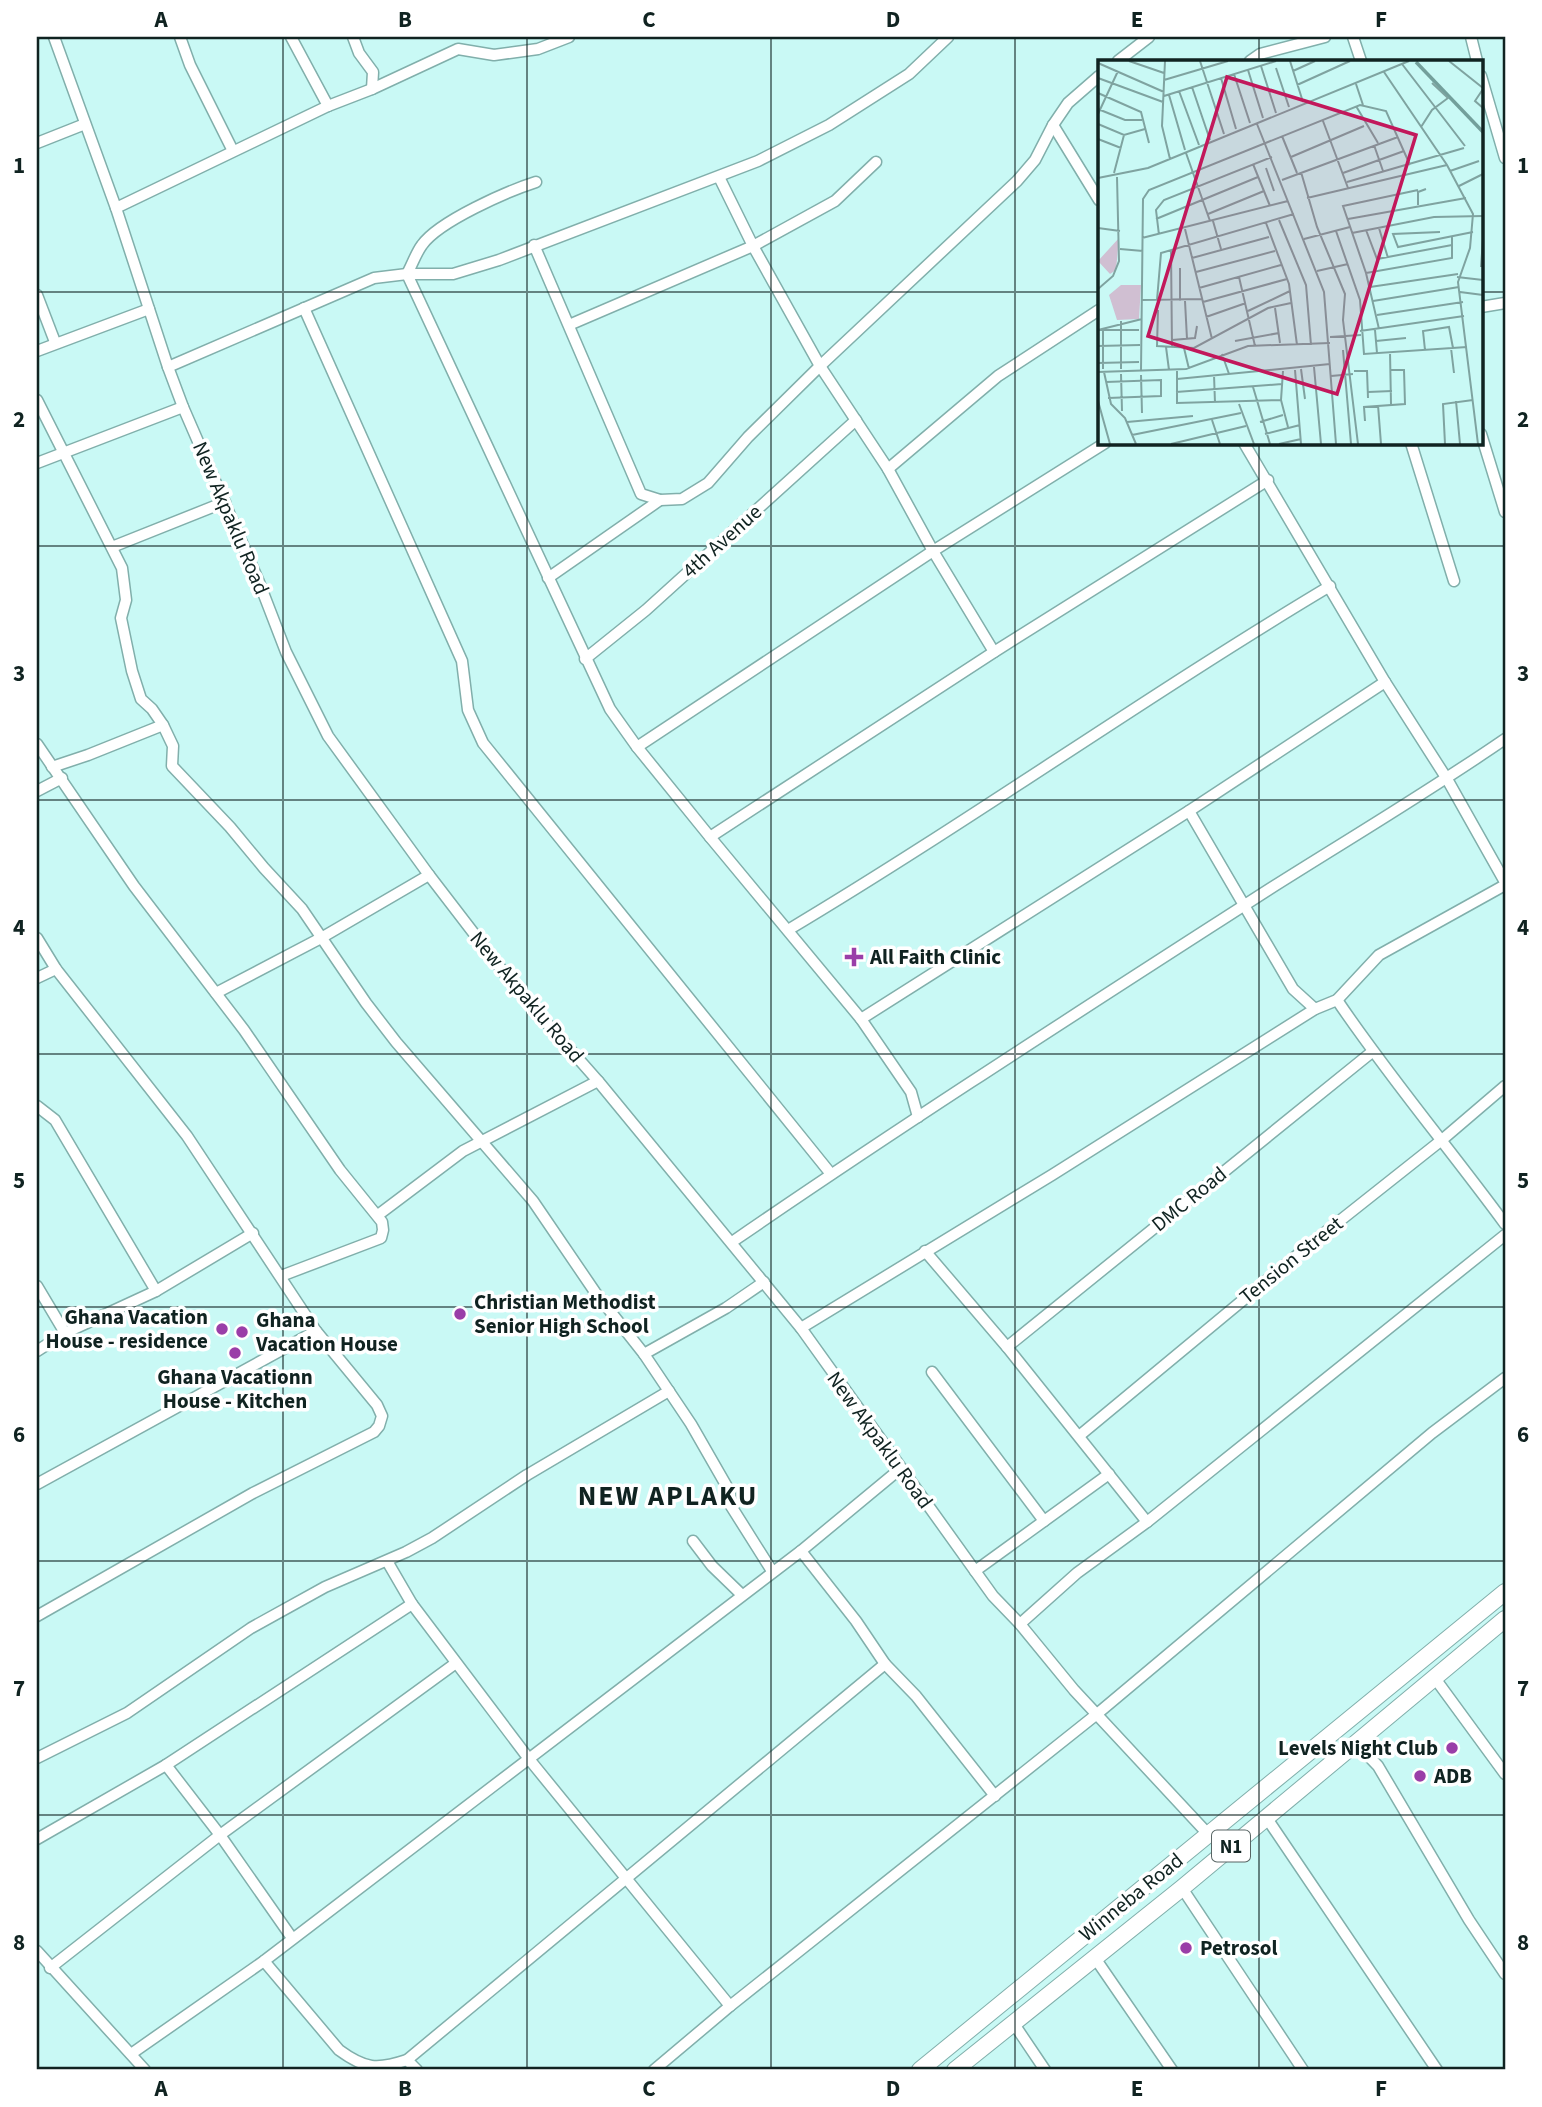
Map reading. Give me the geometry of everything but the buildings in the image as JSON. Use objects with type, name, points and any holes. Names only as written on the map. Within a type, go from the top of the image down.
[{"type":"highway","name":"Winneba Road","points":[[920,2070],[1505,1592]]},
{"type":"highway","name":"Winneba Road","points":[[955,2070],[1182,1888],[1505,1619]]},
{"type":"street","name":"New Akpaklu Road","points":[[54,37],[116,208],[183,407],[286,652],[328,736],[429,875],[539,1018],[598,1081],[801,1328],[993,1596],[1020,1624],[1074,1690],[1208,1834]]},
{"type":"street","points":[[180,37],[190,65],[233,151]]},
{"type":"street","points":[[291,37],[328,106]]},
{"type":"street","points":[[352,37],[359,53],[373,72],[372,89]]},
{"type":"street","points":[[455,37],[458,49]]},
{"type":"street","points":[[116,208],[328,106],[458,49],[494,55],[538,49],[569,37]]},
{"type":"street","points":[[168,367],[374,278],[407,274],[453,274],[499,260],[774,154],[829,125],[909,74],[948,37]]},
{"type":"street","points":[[1119,60],[1149,37]]},
{"type":"street","points":[[1251,60],[1260,54],[1325,37]]},
{"type":"street","points":[[1353,37],[1361,60]]},
{"type":"street","points":[[1471,37],[1477,60]]},
{"type":"street","points":[[534,245],[641,494],[660,500],[682,499],[708,483],[748,436],[1017,181],[1035,160],[1068,103],[1098,77]]},
{"type":"street","points":[[1482,79],[1505,158]]},
{"type":"street","points":[[37,143],[85,124]]},
{"type":"street","points":[[1053,125],[1098,198]]},
{"type":"street","points":[[569,326],[753,246],[835,201],[876,162]]},
{"type":"street","points":[[719,177],[753,246],[820,366],[888,469],[933,551],[994,652]]},
{"type":"street","points":[[407,274],[422,245],[431,235],[498,195],[536,182]]},
{"type":"street","points":[[407,274],[610,709],[637,747],[861,1019],[911,1092],[918,1117]]},
{"type":"street","points":[[37,295],[55,342]]},
{"type":"street","points":[[1482,307],[1505,303]]},
{"type":"street","points":[[304,308],[462,661],[468,710],[483,743],[831,1174]]},
{"type":"street","points":[[37,351],[55,342],[149,309]]},
{"type":"street","points":[[888,469],[998,376],[1098,311]]},
{"type":"street","points":[[37,400],[122,568],[126,600],[121,618],[132,671],[141,699],[163,725],[173,746],[172,766],[302,909],[396,1042],[533,1201],[595,1292],[644,1354],[669,1391],[730,1492],[731,1506],[772,1571]]},
{"type":"street","points":[[37,463],[183,407]]},
{"type":"street","name":"4th Avenue","points":[[585,659],[646,610],[856,420]]},
{"type":"street","points":[[1482,437],[1505,512]]},
{"type":"street","points":[[637,747],[933,551],[1103,444]]},
{"type":"street","points":[[801,1328],[1064,1168],[1315,1010],[1337,1000],[1379,955],[1505,883],[1447,779],[1385,682],[1245,444]]},
{"type":"street","points":[[1411,444],[1454,581]]},
{"type":"street","points":[[710,837],[994,652],[1268,480]]},
{"type":"street","points":[[548,578],[660,500]]},
{"type":"street","points":[[112,547],[225,502]]},
{"type":"street","points":[[788,930],[943,835],[1228,647],[1330,586]]},
{"type":"street","points":[[861,1019],[1189,811],[1385,682]]},
{"type":"street","points":[[52,766],[88,755],[163,725]]},
{"type":"street","points":[[732,1242],[918,1117],[1245,905],[1447,779],[1505,739]]},
{"type":"street","points":[[37,744],[134,886],[268,1063],[340,1170],[382,1222],[381,1238],[281,1276]]},
{"type":"street","points":[[37,791],[62,778]]},
{"type":"street","points":[[1189,811],[1293,989],[1315,1010]]},
{"type":"street","points":[[216,993],[321,938],[429,875]]},
{"type":"street","points":[[37,938],[57,969],[165,1105],[316,1331],[377,1405],[382,1416],[374,1432],[253,1493],[37,1616]]},
{"type":"street","points":[[37,978],[57,969]]},
{"type":"street","points":[[1337,1000],[1372,1052],[1443,1139],[1505,1224]]},
{"type":"street","name":"DMC Road","points":[[1007,1347],[1372,1052]]},
{"type":"street","points":[[378,1215],[463,1151],[598,1081]]},
{"type":"street","name":"Tension Street","points":[[1079,1436],[1313,1241],[1443,1139],[1505,1086]]},
{"type":"street","points":[[37,1106],[55,1120],[156,1291]]},
{"type":"street","points":[[37,1351],[65,1333],[156,1291],[253,1233]]},
{"type":"street","points":[[1020,1624],[1077,1573],[1147,1522],[1505,1235]]},
{"type":"street","points":[[925,1251],[1007,1347],[1147,1522]]},
{"type":"street","points":[[644,1354],[726,1308],[764,1282]]},
{"type":"street","points":[[37,1286],[65,1333]]},
{"type":"street","points":[[37,1485],[316,1331]]},
{"type":"street","points":[[932,1372],[1044,1521]]},
{"type":"street","points":[[654,2070],[730,2006],[1097,1714],[1432,1433],[1505,1378]]},
{"type":"street","points":[[37,1758],[127,1713],[251,1629],[325,1587],[387,1561],[432,1538],[527,1475],[669,1391]]},
{"type":"street","points":[[131,2054],[264,1961],[772,1571],[801,1552],[900,1469]]},
{"type":"street","points":[[975,1571],[1109,1474]]},
{"type":"street","points":[[693,1541],[712,1566],[742,1595]]},
{"type":"street","points":[[801,1552],[856,1621],[885,1664],[916,1696],[995,1796]]},
{"type":"street","points":[[387,1561],[412,1604],[529,1759],[730,2006]]},
{"type":"street","points":[[37,1839],[166,1765],[412,1604]]},
{"type":"street","points":[[50,1968],[220,1835],[456,1663]]},
{"type":"street","points":[[264,1961],[339,2050],[352,2060],[367,2066],[385,2068],[407,2060],[885,1664]]},
{"type":"street","points":[[1434,1677],[1505,1774]]},
{"type":"street","points":[[1356,1742],[1378,1766],[1469,1920],[1505,1975]]},
{"type":"street","points":[[166,1765],[220,1835],[292,1938]]},
{"type":"street","points":[[1266,1817],[1437,2070]]},
{"type":"street","points":[[1182,1888],[1303,2070]]},
{"type":"street","points":[[37,1951],[145,2070]]},
{"type":"street","points":[[1095,1958],[1172,2070]]},
{"type":"street","points":[[1014,2024],[1045,2070]]},
{"type":"street","points":[[407,2060],[417,2070]]},
{"type":"place","name":"All Faith Clinic","points":[[854,957]]},
{"type":"place","name":"Christian Methodist Senior High School","points":[[460,1314]]},
{"type":"place","name":"Ghana Vacation House - residence","points":[[222,1329]]},
{"type":"place","name":"Ghana Vacation House","points":[[242,1332]]},
{"type":"place","name":"Ghana Vacationn House - Kitchen","points":[[235,1353]]},
{"type":"place","name":"Levels Night Club","points":[[1452,1748]]},
{"type":"place","name":"ADB","points":[[1420,1776]]},
{"type":"place","name":"Petrosol","points":[[1186,1948]]},
{"type":"district","name":"NEW APLAKU","points":[[668,1495]]}]
